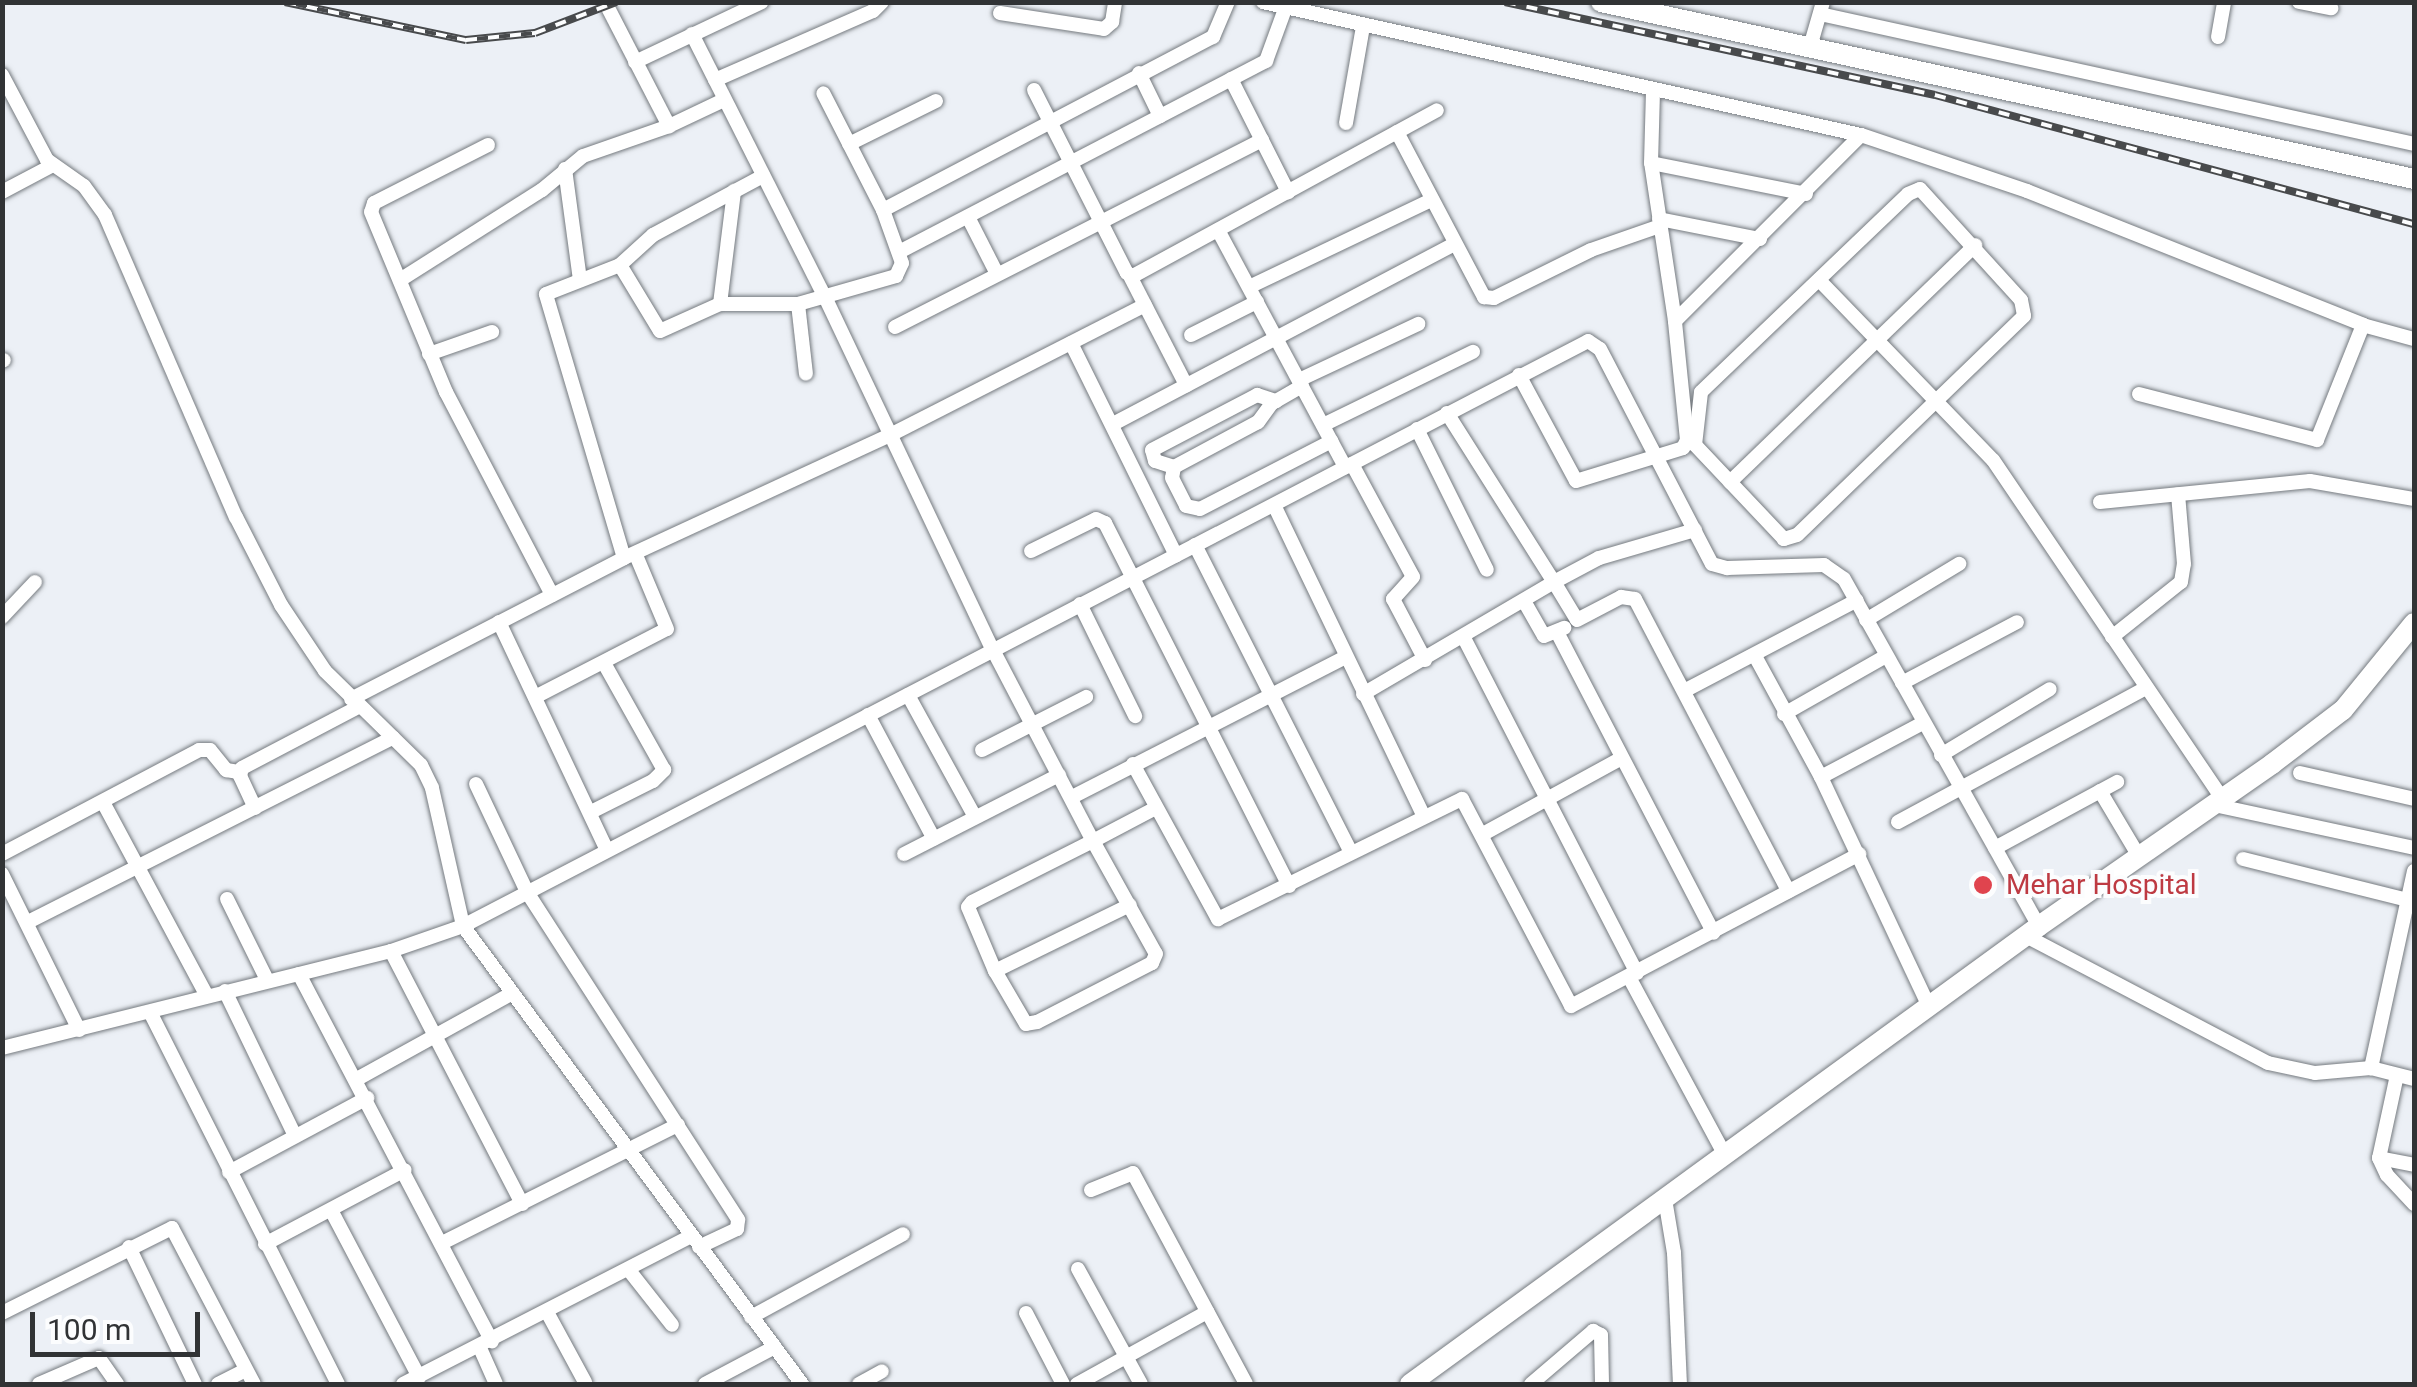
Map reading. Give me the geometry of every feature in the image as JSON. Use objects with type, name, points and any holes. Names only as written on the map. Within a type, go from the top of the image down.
[{"type":"street","points":[[605,2],[668,126]]},
{"type":"street","points":[[635,62],[762,2]]},
{"type":"street","points":[[715,80],[873,11],[882,2]]},
{"type":"street","points":[[1000,13],[1104,29],[1112,22],[1115,2]]},
{"type":"street","points":[[883,210],[1218,33],[1228,2]]},
{"type":"street","points":[[1263,2],[1653,92],[1861,135],[2026,191],[2363,325],[2414,339]]},
{"type":"street","points":[[1601,2],[2414,179]]},
{"type":"street","points":[[2218,38],[2224,2]]},
{"type":"street","points":[[2298,2],[2331,8]]},
{"type":"street","points":[[1810,47],[1822,8],[2414,144]]},
{"type":"street","points":[[899,252],[1271,56],[1285,9]]},
{"type":"street","points":[[1346,122],[1362,26]]},
{"type":"street","points":[[692,34],[826,299],[993,650],[1094,841],[1130,906],[1156,960],[1037,1022],[1021,1020],[968,907],[1094,841],[1154,810]]},
{"type":"street","points":[[1139,73],[1160,116]]},
{"type":"street","points":[[2,76],[53,165],[84,186],[105,216],[258,564],[309,649],[355,703],[421,765],[432,788],[463,926],[802,1384]]},
{"type":"street","points":[[1231,79],[1288,192]]},
{"type":"street","points":[[1034,90],[1186,384]]},
{"type":"street","points":[[1519,375],[1576,481],[1684,448],[1687,440],[1675,321],[1652,162],[1653,92]]},
{"type":"street","points":[[620,265],[660,331],[720,304],[798,304],[826,299],[902,271],[883,210],[823,93]]},
{"type":"street","points":[[400,280],[542,190],[582,156],[668,126],[724,100]]},
{"type":"street","points":[[849,144],[936,100]]},
{"type":"street","points":[[1130,276],[1436,110]]},
{"type":"street","points":[[1397,132],[1484,298],[1494,298],[1591,250],[1660,223],[1760,239]]},
{"type":"street","points":[[1675,321],[1861,135]]},
{"type":"street","points":[[896,328],[1262,140]]},
{"type":"street","points":[[488,144],[370,207],[429,354],[552,595]]},
{"type":"street","points":[[1652,162],[1806,194]]},
{"type":"street","points":[[2,192],[53,165]]},
{"type":"street","points":[[564,169],[580,280]]},
{"type":"street","points":[[534,697],[667,629],[629,555],[546,299],[550,290],[620,265],[653,235],[763,176]]},
{"type":"street","points":[[1912,190],[1926,192],[1976,245],[2021,300],[2024,316],[1938,403],[1791,538],[1778,534],[1692,438],[1700,392],[1912,190]]},
{"type":"street","points":[[720,304],[734,191]]},
{"type":"street","points":[[1248,286],[1431,200]]},
{"type":"street","points":[[968,217],[998,274]]},
{"type":"street","points":[[1218,230],[1332,442],[1413,578],[1393,600],[1425,660]]},
{"type":"street","points":[[1114,424],[1454,244]]},
{"type":"street","points":[[1730,482],[1876,337],[1976,245]]},
{"type":"street","points":[[1819,280],[1993,460],[2219,802],[2414,848]]},
{"type":"street","points":[[1191,335],[1257,302]]},
{"type":"street","points":[[798,304],[806,374]]},
{"type":"street","points":[[239,772],[499,622],[629,555],[890,435],[1144,306]]},
{"type":"street","points":[[1276,401],[1257,395],[1152,450],[1155,461],[1174,468],[1258,422],[1276,401],[1300,383],[1418,324]]},
{"type":"street","points":[[2139,394],[2317,440],[2363,325]]},
{"type":"street","points":[[429,354],[492,332]]},
{"type":"street","points":[[3,1047],[391,950],[463,926],[1519,375],[1582,343],[1596,342],[1712,564],[1727,568],[1824,565],[1844,579],[1995,848],[2033,931],[2268,1063],[2315,1072],[2371,1068],[2414,1079]]},
{"type":"street","points":[[1071,343],[1176,555]]},
{"type":"street","points":[[1323,425],[1473,352]]},
{"type":"street","points":[[1447,414],[1578,620]]},
{"type":"street","points":[[1417,429],[1487,570]]},
{"type":"street","points":[[1174,468],[1172,478],[1186,506],[1195,511],[1332,442]]},
{"type":"street","points":[[2100,502],[2332,481],[2414,500]]},
{"type":"street","points":[[2112,637],[2181,582],[2184,564],[2178,494]]},
{"type":"street","points":[[1274,506],[1423,814]]},
{"type":"street","points":[[1031,551],[1101,519],[1289,886]]},
{"type":"street","points":[[1363,694],[1599,558],[1695,530]]},
{"type":"street","points":[[1194,546],[1351,852]]},
{"type":"street","points":[[1866,620],[1958,564]]},
{"type":"street","points":[[2,616],[35,582]]},
{"type":"street","points":[[1524,601],[1540,633],[1557,632],[1621,598],[1635,600],[1788,891]]},
{"type":"street","points":[[1684,690],[1857,600]]},
{"type":"street","points":[[1080,604],[1135,716]]},
{"type":"street","points":[[499,622],[607,850]]},
{"type":"street","points":[[1902,684],[2018,622]]},
{"type":"street","points":[[1557,632],[1714,933]]},
{"type":"street","points":[[1410,1384],[2342,710],[2410,636]]},
{"type":"street","points":[[1464,638],[1725,1155]]},
{"type":"street","points":[[1755,656],[1859,854],[1929,1006]]},
{"type":"street","points":[[1784,714],[1886,656]]},
{"type":"street","points":[[1072,798],[1344,657]]},
{"type":"street","points":[[591,812],[653,780],[664,770],[604,663]]},
{"type":"street","points":[[1898,822],[2144,688]]},
{"type":"street","points":[[1941,755],[2050,689]]},
{"type":"street","points":[[908,696],[975,817]]},
{"type":"street","points":[[982,750],[1086,697]]},
{"type":"street","points":[[868,715],[934,839]]},
{"type":"street","points":[[1820,777],[1922,723]]},
{"type":"street","points":[[28,922],[393,738]]},
{"type":"street","points":[[2,854],[104,804],[116,791],[199,750],[210,750],[226,770],[239,772]]},
{"type":"street","points":[[1483,834],[1622,758]]},
{"type":"street","points":[[1132,764],[1154,810],[1218,919],[1423,814],[1462,799],[1567,1003],[1575,1006],[1859,854]]},
{"type":"street","points":[[239,772],[255,808]]},
{"type":"street","points":[[904,854],[1060,774]]},
{"type":"street","points":[[2300,774],[2414,799]]},
{"type":"street","points":[[1995,848],[2117,782]]},
{"type":"street","points":[[403,1384],[628,1269],[740,1224],[527,892],[476,784]]},
{"type":"street","points":[[2100,791],[2140,858]]},
{"type":"street","points":[[104,804],[207,996]]},
{"type":"street","points":[[2243,859],[2406,900]]},
{"type":"street","points":[[2371,1068],[2414,871]]},
{"type":"street","points":[[2,874],[79,1030]]},
{"type":"street","points":[[227,899],[267,980]]},
{"type":"street","points":[[995,971],[1130,906]]},
{"type":"street","points":[[391,950],[522,1204]]},
{"type":"street","points":[[298,974],[442,1242],[486,1344],[496,1384]]},
{"type":"street","points":[[225,992],[295,1136]]},
{"type":"street","points":[[357,1078],[514,992]]},
{"type":"street","points":[[150,1012],[338,1384]]},
{"type":"street","points":[[2397,1075],[2378,1158],[2382,1168],[2414,1204]]},
{"type":"street","points":[[229,1172],[366,1098]]},
{"type":"street","points":[[442,1242],[678,1125]]},
{"type":"street","points":[[2378,1158],[2414,1166]]},
{"type":"street","points":[[265,1244],[404,1170]]},
{"type":"street","points":[[1091,1190],[1133,1173],[1246,1384]]},
{"type":"street","points":[[1665,1199],[1674,1253],[1680,1384]]},
{"type":"street","points":[[331,1210],[419,1377]]},
{"type":"street","points":[[2,1313],[172,1228],[254,1384]]},
{"type":"street","points":[[752,1316],[903,1234]]},
{"type":"street","points":[[129,1248],[195,1384]]},
{"type":"street","points":[[628,1269],[672,1325]]},
{"type":"street","points":[[1078,1269],[1141,1384]]},
{"type":"street","points":[[547,1312],[585,1382]]},
{"type":"street","points":[[1077,1384],[1207,1312]]},
{"type":"street","points":[[1026,1313],[1064,1384]]},
{"type":"street","points":[[1531,1384],[1593,1331],[1601,1335],[1602,1377],[1587,1384]]},
{"type":"street","points":[[705,1384],[776,1346]]},
{"type":"street","points":[[39,1384],[99,1358],[116,1384]]},
{"type":"street","points":[[218,1384],[246,1370]]},
{"type":"street","points":[[859,1384],[882,1371]]},
{"type":"railway","points":[[285,2],[466,40],[535,33],[616,2]]},
{"type":"railway","points":[[1505,2],[1935,95],[2414,224]]},
{"type":"place","name":"Mehar Hospital","points":[[1983,885]]}]
